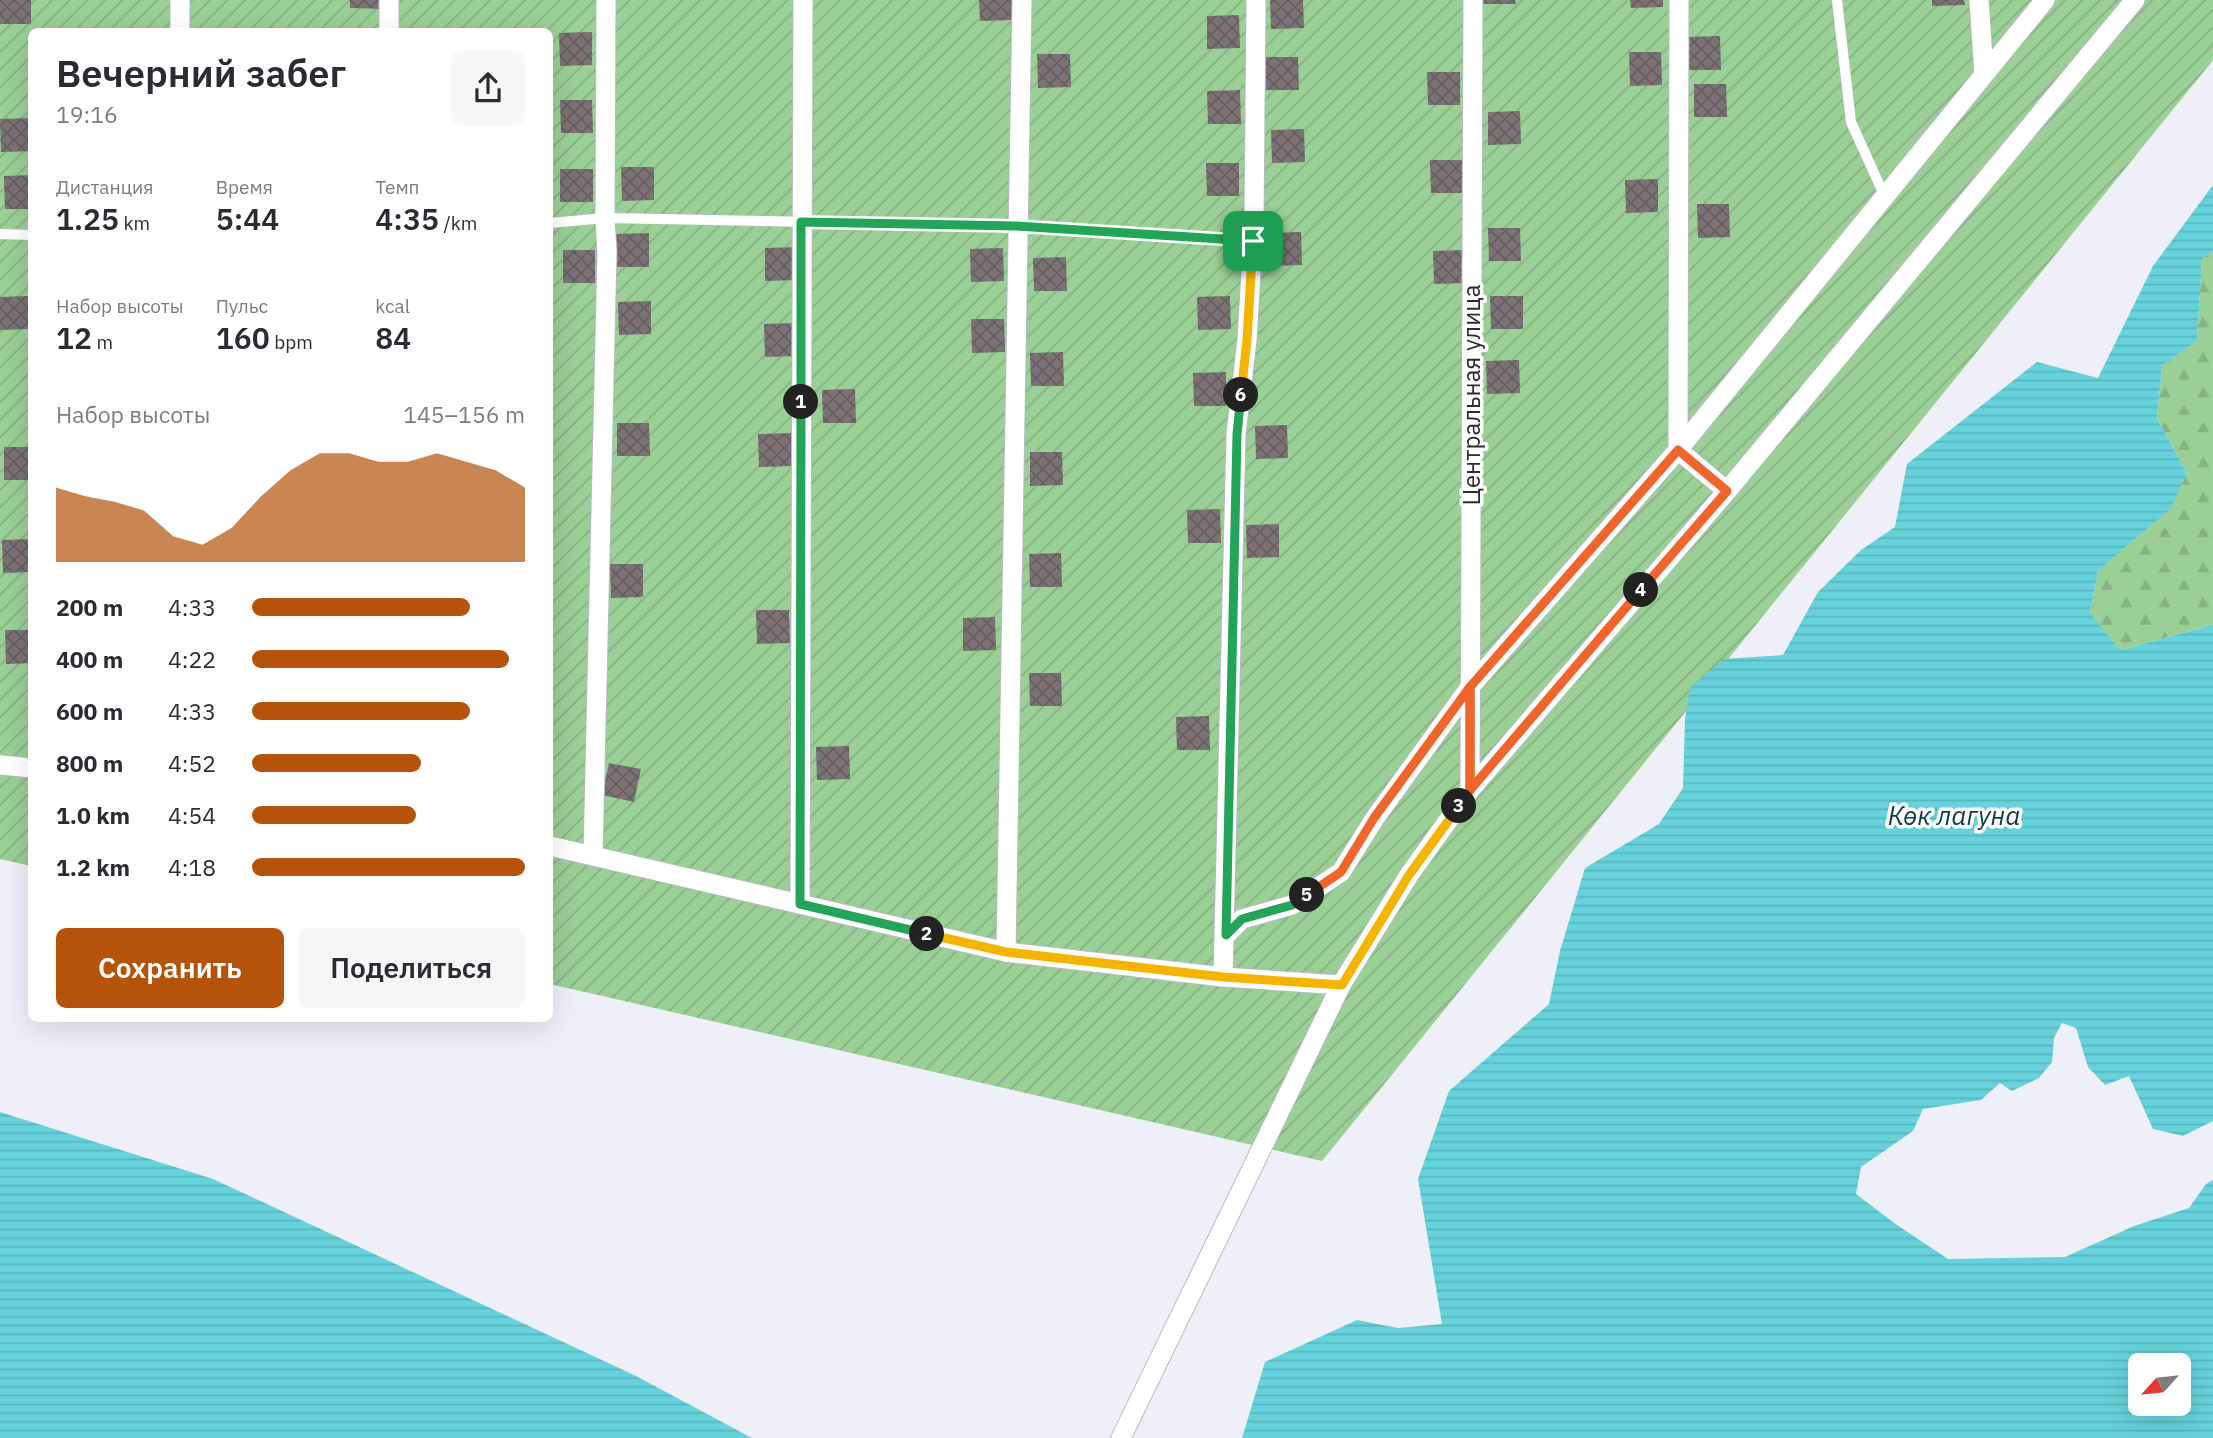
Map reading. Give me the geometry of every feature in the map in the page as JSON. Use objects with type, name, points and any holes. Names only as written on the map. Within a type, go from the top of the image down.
[{"type":"street","points":[[180,0],[180,28]]},
{"type":"street","points":[[389,0],[389,28]]},
{"type":"street","points":[[593,856],[607,252],[604,218],[606,0]]},
{"type":"street","points":[[800,904],[803,0]]},
{"type":"street","points":[[1006,952],[1016,226],[1022,0]]},
{"type":"street","points":[[1223,977],[1237,434],[1247,340],[1253,241],[1256,0]]},
{"type":"street","name":"Центральная улица","points":[[1470,790],[1473,0]]},
{"type":"street","points":[[1678,450],[1679,0]]},
{"type":"street","points":[[1979,0],[1984,74]]},
{"type":"street","points":[[1226,935],[1242,919],[1292,905],[1341,872],[1374,818],[1470,687],[1678,450],[2045,0]]},
{"type":"street","points":[[1121,1438],[1342,985],[1409,875],[1470,790],[1727,491],[2135,0]]},
{"type":"street","points":[[1678,450],[1727,491]]},
{"type":"street","points":[[0,765],[28,768]]},
{"type":"street","points":[[553,847],[1006,952],[1223,977],[1342,985]]},
{"type":"lane","points":[[1837,0],[1851,122],[1885,197]]},
{"type":"lane","points":[[553,223],[604,218],[1016,226],[1253,241]]},
{"type":"lane","points":[[0,234],[28,235]]},
{"type":"green space","points":[[0,0],[2213,0],[2213,60],[1322,1161],[553,985],[553,28],[28,28],[28,865],[0,859]]},
{"type":"green space","points":[[2213,251],[2213,625],[2120,650],[2090,614],[2098,571],[2170,508],[2187,473],[2157,419],[2162,366],[2197,341],[2202,259]]},
{"type":"water","name":"Көк лагуна","points":[[2213,185],[2213,251],[2202,259],[2197,341],[2162,366],[2157,419],[2187,473],[2171,508],[2098,571],[2090,613],[2120,650],[2213,625],[2213,1121],[2183,1136],[2153,1129],[2129,1076],[2105,1085],[2088,1067],[2076,1028],[2062,1023],[2054,1038],[2052,1062],[2039,1078],[2012,1091],[2000,1083],[1981,1100],[1923,1109],[1913,1131],[1861,1167],[1856,1194],[1948,1259],[2065,1257],[2134,1226],[2189,1208],[2206,1184],[2213,1180],[2213,1438],[1242,1438],[1265,1362],[1357,1320],[1398,1328],[1442,1324],[1418,1179],[1449,1091],[1549,1004],[1560,951],[1585,868],[1659,824],[1683,788],[1685,719],[1690,688],[1723,659],[1783,655],[1818,592],[1861,550],[1895,527],[1907,464],[2037,362],[2098,378],[2153,266]]},
{"type":"water","points":[[0,1112],[213,1179],[634,1375],[752,1438],[0,1438]]},
{"type":"building","points":[[0,0],[31,0],[31,24],[0,24]]},
{"type":"building","points":[[350,0],[382,0],[382,9],[350,8]]},
{"type":"building","points":[[979,0],[1012,0],[1013,20],[980,21]]},
{"type":"building","points":[[1270,0],[1303,0],[1304,28],[1271,29]]},
{"type":"building","points":[[1483,0],[1515,0],[1516,4],[1483,4]]},
{"type":"building","points":[[1630,0],[1663,0],[1663,7],[1631,8]]},
{"type":"building","points":[[1932,0],[1964,0],[1965,5],[1932,6]]},
{"type":"building","points":[[1239,15],[1240,48],[1207,49],[1207,16]]},
{"type":"building","points":[[592,32],[592,65],[560,66],[559,33]]},
{"type":"building","points":[[1720,36],[1721,70],[1688,70],[1687,37]]},
{"type":"building","points":[[1629,52],[1661,52],[1662,85],[1630,86]]},
{"type":"building","points":[[1037,54],[1070,54],[1071,87],[1038,88]]},
{"type":"building","points":[[1266,57],[1298,57],[1299,90],[1266,90]]},
{"type":"building","points":[[1427,72],[1460,72],[1460,105],[1428,105]]},
{"type":"building","points":[[1694,84],[1726,84],[1727,117],[1694,117]]},
{"type":"building","points":[[1240,90],[1241,124],[1208,124],[1207,91]]},
{"type":"building","points":[[560,100],[592,100],[593,133],[561,133]]},
{"type":"building","points":[[1520,111],[1521,144],[1488,145],[1488,112]]},
{"type":"building","points":[[28,118],[28,151],[1,152],[0,119]]},
{"type":"building","points":[[1304,129],[1305,162],[1272,163],[1271,130]]},
{"type":"building","points":[[1430,160],[1463,160],[1463,193],[1431,193]]},
{"type":"building","points":[[1206,163],[1239,163],[1239,196],[1207,196]]},
{"type":"building","points":[[621,167],[654,167],[654,200],[622,201]]},
{"type":"building","points":[[560,169],[593,169],[593,202],[560,202]]},
{"type":"building","points":[[28,175],[28,209],[5,209],[4,176]]},
{"type":"building","points":[[1658,179],[1658,212],[1626,213],[1625,180]]},
{"type":"building","points":[[1697,204],[1729,204],[1730,237],[1698,238]]},
{"type":"building","points":[[1488,228],[1520,228],[1521,261],[1489,261]]},
{"type":"building","points":[[1301,232],[1302,265],[1270,266],[1269,233]]},
{"type":"building","points":[[649,233],[649,267],[616,267],[616,234]]},
{"type":"building","points":[[797,247],[798,280],[765,281],[765,248]]},
{"type":"building","points":[[1003,248],[1004,281],[971,282],[970,249]]},
{"type":"building","points":[[563,250],[595,250],[595,283],[563,283]]},
{"type":"building","points":[[1465,250],[1466,283],[1434,284],[1433,251]]},
{"type":"building","points":[[1066,257],[1067,291],[1034,291],[1033,258]]},
{"type":"building","points":[[28,296],[28,329],[0,330],[0,297]]},
{"type":"building","points":[[1230,296],[1231,329],[1198,330],[1197,297]]},
{"type":"building","points":[[1490,296],[1523,296],[1523,329],[1491,329]]},
{"type":"building","points":[[651,301],[651,334],[619,335],[618,302]]},
{"type":"building","points":[[971,319],[1004,319],[1005,352],[972,353]]},
{"type":"building","points":[[797,323],[797,356],[765,357],[764,324]]},
{"type":"building","points":[[1063,352],[1064,386],[1031,386],[1030,353]]},
{"type":"building","points":[[1519,360],[1520,393],[1487,394],[1486,361]]},
{"type":"building","points":[[1226,372],[1226,406],[1194,406],[1193,373]]},
{"type":"building","points":[[855,389],[856,423],[823,423],[822,390]]},
{"type":"building","points":[[617,423],[649,423],[650,456],[617,456]]},
{"type":"building","points":[[1287,425],[1288,458],[1256,459],[1255,426]]},
{"type":"building","points":[[791,433],[791,466],[759,467],[758,434]]},
{"type":"building","points":[[4,447],[28,447],[28,480],[4,480]]},
{"type":"building","points":[[1030,452],[1062,452],[1063,485],[1030,486]]},
{"type":"building","points":[[1220,509],[1221,543],[1188,543],[1187,510]]},
{"type":"building","points":[[1279,524],[1279,557],[1247,558],[1246,525]]},
{"type":"building","points":[[28,539],[28,572],[3,573],[2,540]]},
{"type":"building","points":[[1061,553],[1062,587],[1030,587],[1029,554]]},
{"type":"building","points":[[610,564],[643,564],[643,597],[611,598]]},
{"type":"building","points":[[756,610],[789,610],[790,643],[757,644]]},
{"type":"building","points":[[995,617],[996,650],[963,651],[963,618]]},
{"type":"building","points":[[5,630],[28,630],[28,663],[6,664]]},
{"type":"building","points":[[1029,673],[1061,673],[1062,706],[1030,706]]},
{"type":"building","points":[[1209,716],[1210,750],[1177,750],[1176,717]]},
{"type":"building","points":[[849,746],[850,779],[817,780],[816,747]]},
{"type":"building","points":[[609,763],[641,769],[634,802],[602,795]]},
{"type":"route","points":[[1253,241],[1016,226],[801,222],[800,904],[1006,952],[1223,977],[1342,985],[1409,875],[1470,790],[1470,687],[1678,450],[1727,491],[1470,790],[1470,687],[1374,818],[1341,872],[1292,905],[1242,919],[1226,935],[1237,434],[1247,340],[1253,241]]}]
